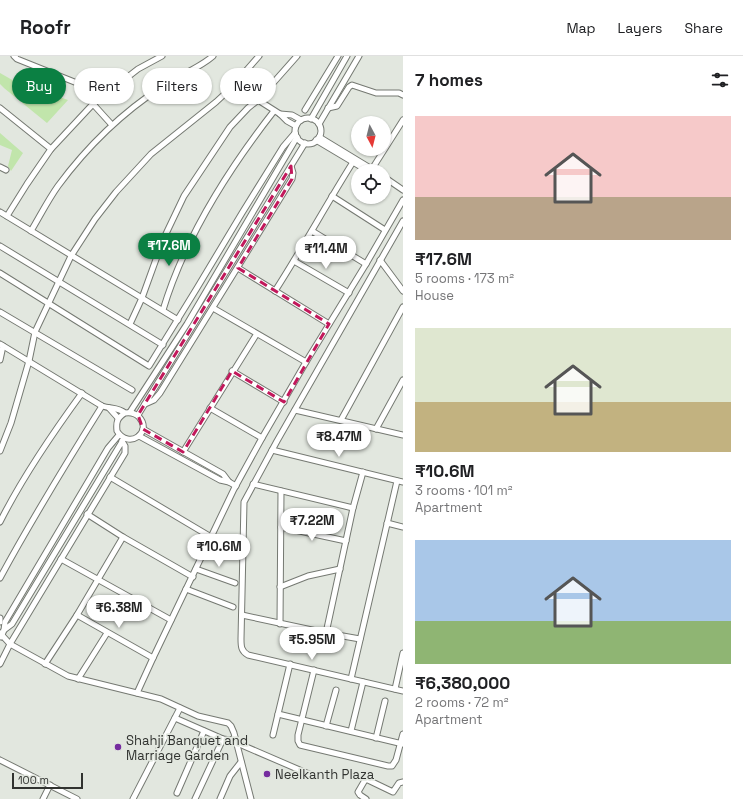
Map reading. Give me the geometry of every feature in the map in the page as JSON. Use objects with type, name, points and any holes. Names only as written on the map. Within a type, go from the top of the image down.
[{"type":"street","points":[[14,56],[17,59],[74,82]]},
{"type":"street","points":[[134,72],[152,58],[162,56]]},
{"type":"street","points":[[31,231],[58,187],[112,125],[163,86],[201,65],[213,56]]},
{"type":"street","points":[[248,68],[259,56]]},
{"type":"street","points":[[276,80],[297,56]]},
{"type":"street","points":[[306,110],[338,56]]},
{"type":"street","points":[[311,118],[347,56]]},
{"type":"street","points":[[296,135],[305,143],[310,143],[317,139],[320,129],[319,124],[359,56]]},
{"type":"street","points":[[328,108],[337,106],[347,90],[352,86],[376,92],[399,93],[403,95]]},
{"type":"street","points":[[0,451],[11,424],[29,361],[35,332],[58,282],[72,256],[116,192],[151,154],[220,98]]},
{"type":"street","points":[[7,216],[51,150],[93,104],[112,125]]},
{"type":"street","points":[[130,324],[142,298],[164,240],[184,196],[230,127],[253,104]]},
{"type":"street","points":[[264,104],[296,126]]},
{"type":"street","points":[[0,108],[51,150]]},
{"type":"street","points":[[163,310],[173,280],[195,231],[213,198],[274,111]]},
{"type":"street","points":[[280,114],[292,115],[301,120]]},
{"type":"street","points":[[0,664],[10,644],[125,453],[125,446],[122,438],[116,431],[116,422],[118,418],[128,413],[187,324],[296,135],[296,126],[301,120],[311,118],[319,124]]},
{"type":"street","points":[[375,164],[403,120]]},
{"type":"street","points":[[0,273],[149,366],[249,201],[283,148],[296,135]]},
{"type":"street","points":[[317,139],[361,164]]},
{"type":"street","points":[[317,139],[358,164]]},
{"type":"street","points":[[138,415],[305,143]]},
{"type":"street","points":[[275,291],[353,162]]},
{"type":"street","points":[[145,404],[154,400],[160,393],[238,268],[292,179],[294,173],[291,166]]},
{"type":"street","points":[[0,167],[6,170]]},
{"type":"street","points":[[391,182],[403,190]]},
{"type":"street","points":[[391,184],[403,190]]},
{"type":"street","points":[[332,196],[386,230]]},
{"type":"street","points":[[137,693],[236,486],[306,362],[349,293],[403,200]]},
{"type":"street","points":[[0,212],[178,320]]},
{"type":"street","points":[[403,221],[246,497],[243,507],[241,645],[244,652],[248,655],[403,691]]},
{"type":"street","points":[[312,230],[366,264]]},
{"type":"street","points":[[0,246],[130,324],[162,345]]},
{"type":"street","points":[[380,260],[403,291]]},
{"type":"street","points":[[294,261],[349,293]]},
{"type":"street","points":[[238,268],[329,324]]},
{"type":"street","points":[[341,420],[403,307]]},
{"type":"street","points":[[213,308],[306,362]]},
{"type":"street","points":[[0,312],[132,390]]},
{"type":"street","points":[[183,452],[256,334]]},
{"type":"street","points":[[0,360],[1,345],[102,406],[120,409],[128,413],[138,415],[143,421],[143,429],[139,436],[128,440],[122,438]]},
{"type":"street","points":[[232,372],[284,402]]},
{"type":"street","points":[[376,429],[403,380]]},
{"type":"street","points":[[0,522],[44,447],[82,393]]},
{"type":"street","points":[[0,578],[24,533],[102,406]]},
{"type":"street","points":[[109,408],[118,418]]},
{"type":"street","points":[[210,408],[262,438]]},
{"type":"street","points":[[295,410],[403,435]]},
{"type":"street","points":[[143,429],[223,474],[229,482]]},
{"type":"street","points":[[139,436],[220,480],[229,482],[236,486]]},
{"type":"street","points":[[2,634],[5,622],[108,448],[122,438]]},
{"type":"street","points":[[2,634],[12,624],[122,438]]},
{"type":"street","points":[[272,450],[400,481],[387,523],[351,678]]},
{"type":"street","points":[[326,633],[363,472]]},
{"type":"street","points":[[110,477],[211,537]]},
{"type":"street","points":[[253,484],[354,508]]},
{"type":"street","points":[[280,624],[281,491]]},
{"type":"street","points":[[88,514],[123,537],[192,577]]},
{"type":"street","points":[[387,523],[403,527]]},
{"type":"street","points":[[281,527],[346,542]]},
{"type":"street","points":[[45,664],[77,615],[123,537]]},
{"type":"street","points":[[61,559],[171,620]]},
{"type":"street","points":[[196,569],[235,583]]},
{"type":"street","points":[[280,587],[308,576],[340,569]]},
{"type":"street","points":[[186,589],[233,607]]},
{"type":"street","points":[[77,615],[153,658]]},
{"type":"street","points":[[242,615],[326,633],[360,638]]},
{"type":"street","points":[[78,679],[107,632]]},
{"type":"street","points":[[2,634],[10,644],[68,676],[167,701],[198,716],[228,723],[232,728],[236,740],[251,799]]},
{"type":"street","points":[[395,689],[403,653]]},
{"type":"street","points":[[273,735],[290,664]]},
{"type":"street","points":[[314,670],[298,738],[300,745],[388,766],[394,764],[402,743],[403,734]]},
{"type":"street","points":[[351,731],[363,682]]},
{"type":"street","points":[[326,726],[336,690]]},
{"type":"street","points":[[376,738],[385,701]]},
{"type":"street","points":[[133,799],[180,708]]},
{"type":"street","points":[[278,714],[402,743]]},
{"type":"street","points":[[175,718],[223,739],[236,740],[309,774]]},
{"type":"street","points":[[177,793],[204,731]]},
{"type":"street","points":[[195,799],[223,739]]},
{"type":"street","points":[[0,760],[77,799]]},
{"type":"street","points":[[220,799],[230,776],[241,762]]},
{"type":"street","points":[[366,799],[358,792],[365,780],[393,792],[399,783],[403,782]]},
{"type":"street","points":[[42,799],[50,785]]},
{"type":"highlighted area","points":[[291,166],[292,179],[238,268],[329,324],[284,402],[232,371],[183,452],[143,429],[138,415]]},
{"type":"green space","points":[[0,73],[12,80],[12,95],[4,88],[0,84]]},
{"type":"green space","points":[[24,104],[64,104],[47,123]]},
{"type":"green space","points":[[0,133],[23,153],[11,171],[8,166],[12,150],[0,145]]},
{"type":"place","name":"Shahji Banquet and Marriage Garden","points":[[118,747]]},
{"type":"place","name":"Neelkanth Plaza","points":[[267,774]]}]
